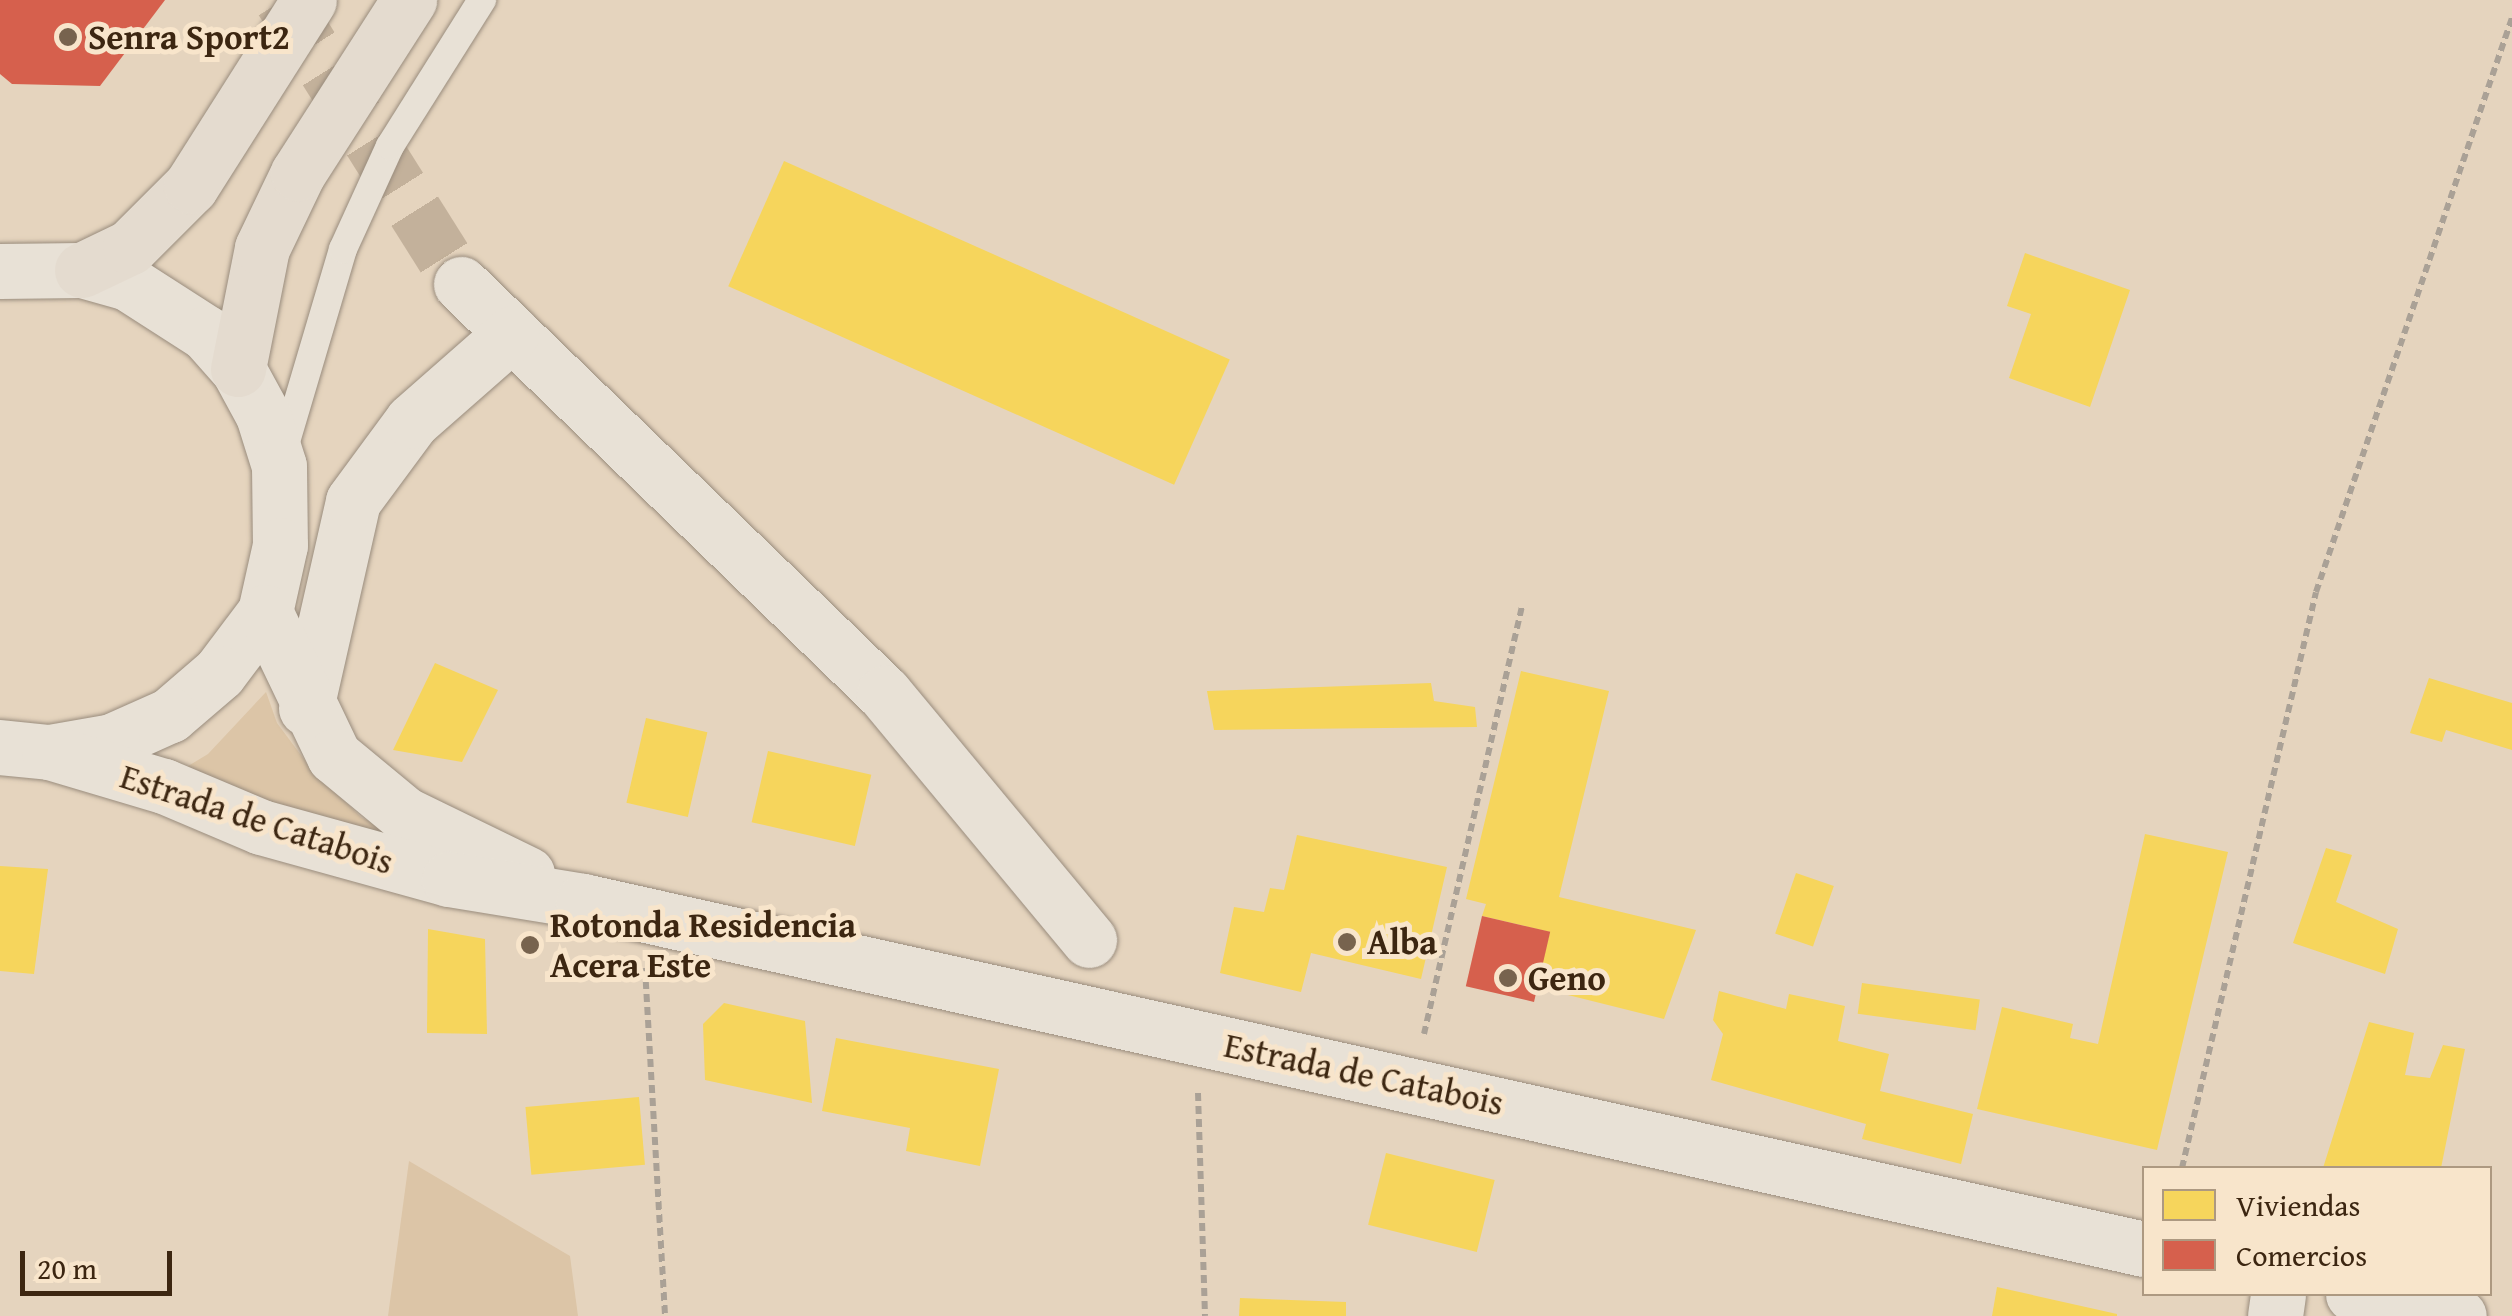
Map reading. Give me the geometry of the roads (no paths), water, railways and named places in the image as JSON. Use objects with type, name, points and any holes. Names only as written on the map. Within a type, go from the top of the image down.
[{"type":"highway","points":[[106,259],[191,186],[309,0]]},
{"type":"highway","points":[[238,369],[262,248],[298,173],[409,0]]},
{"type":"main road","name":"Estrada de Catabois","points":[[7,266],[106,259],[169,304],[238,369],[263,415],[278,466],[280,545],[265,612],[219,673],[170,715],[112,742],[25,750]]},
{"type":"main road","points":[[461,284],[884,693],[1089,940]]},
{"type":"main road","points":[[306,708],[353,501],[412,421],[512,333]]},
{"type":"main road","name":"Estrada de Catabois","points":[[265,612],[306,708],[334,756],[404,814],[583,901]]},
{"type":"main road","name":"Estrada de Catabois","points":[[25,750],[346,853],[449,879],[583,901],[2142,1249]]},
{"type":"main road","points":[[2364,1296],[2459,1316]]},
{"type":"lane","points":[[278,466],[343,249],[390,146],[482,0]]},
{"type":"tunnel","points":[[282,0],[461,284]]},
{"type":"place","name":"Senra Sport2","points":[[68,37]]},
{"type":"place","name":"Alba","points":[[1347,942]]},
{"type":"place","name":"Rotonda Residencia Acera Este","points":[[530,945]]},
{"type":"place","name":"Geno","points":[[1508,978]]}]
